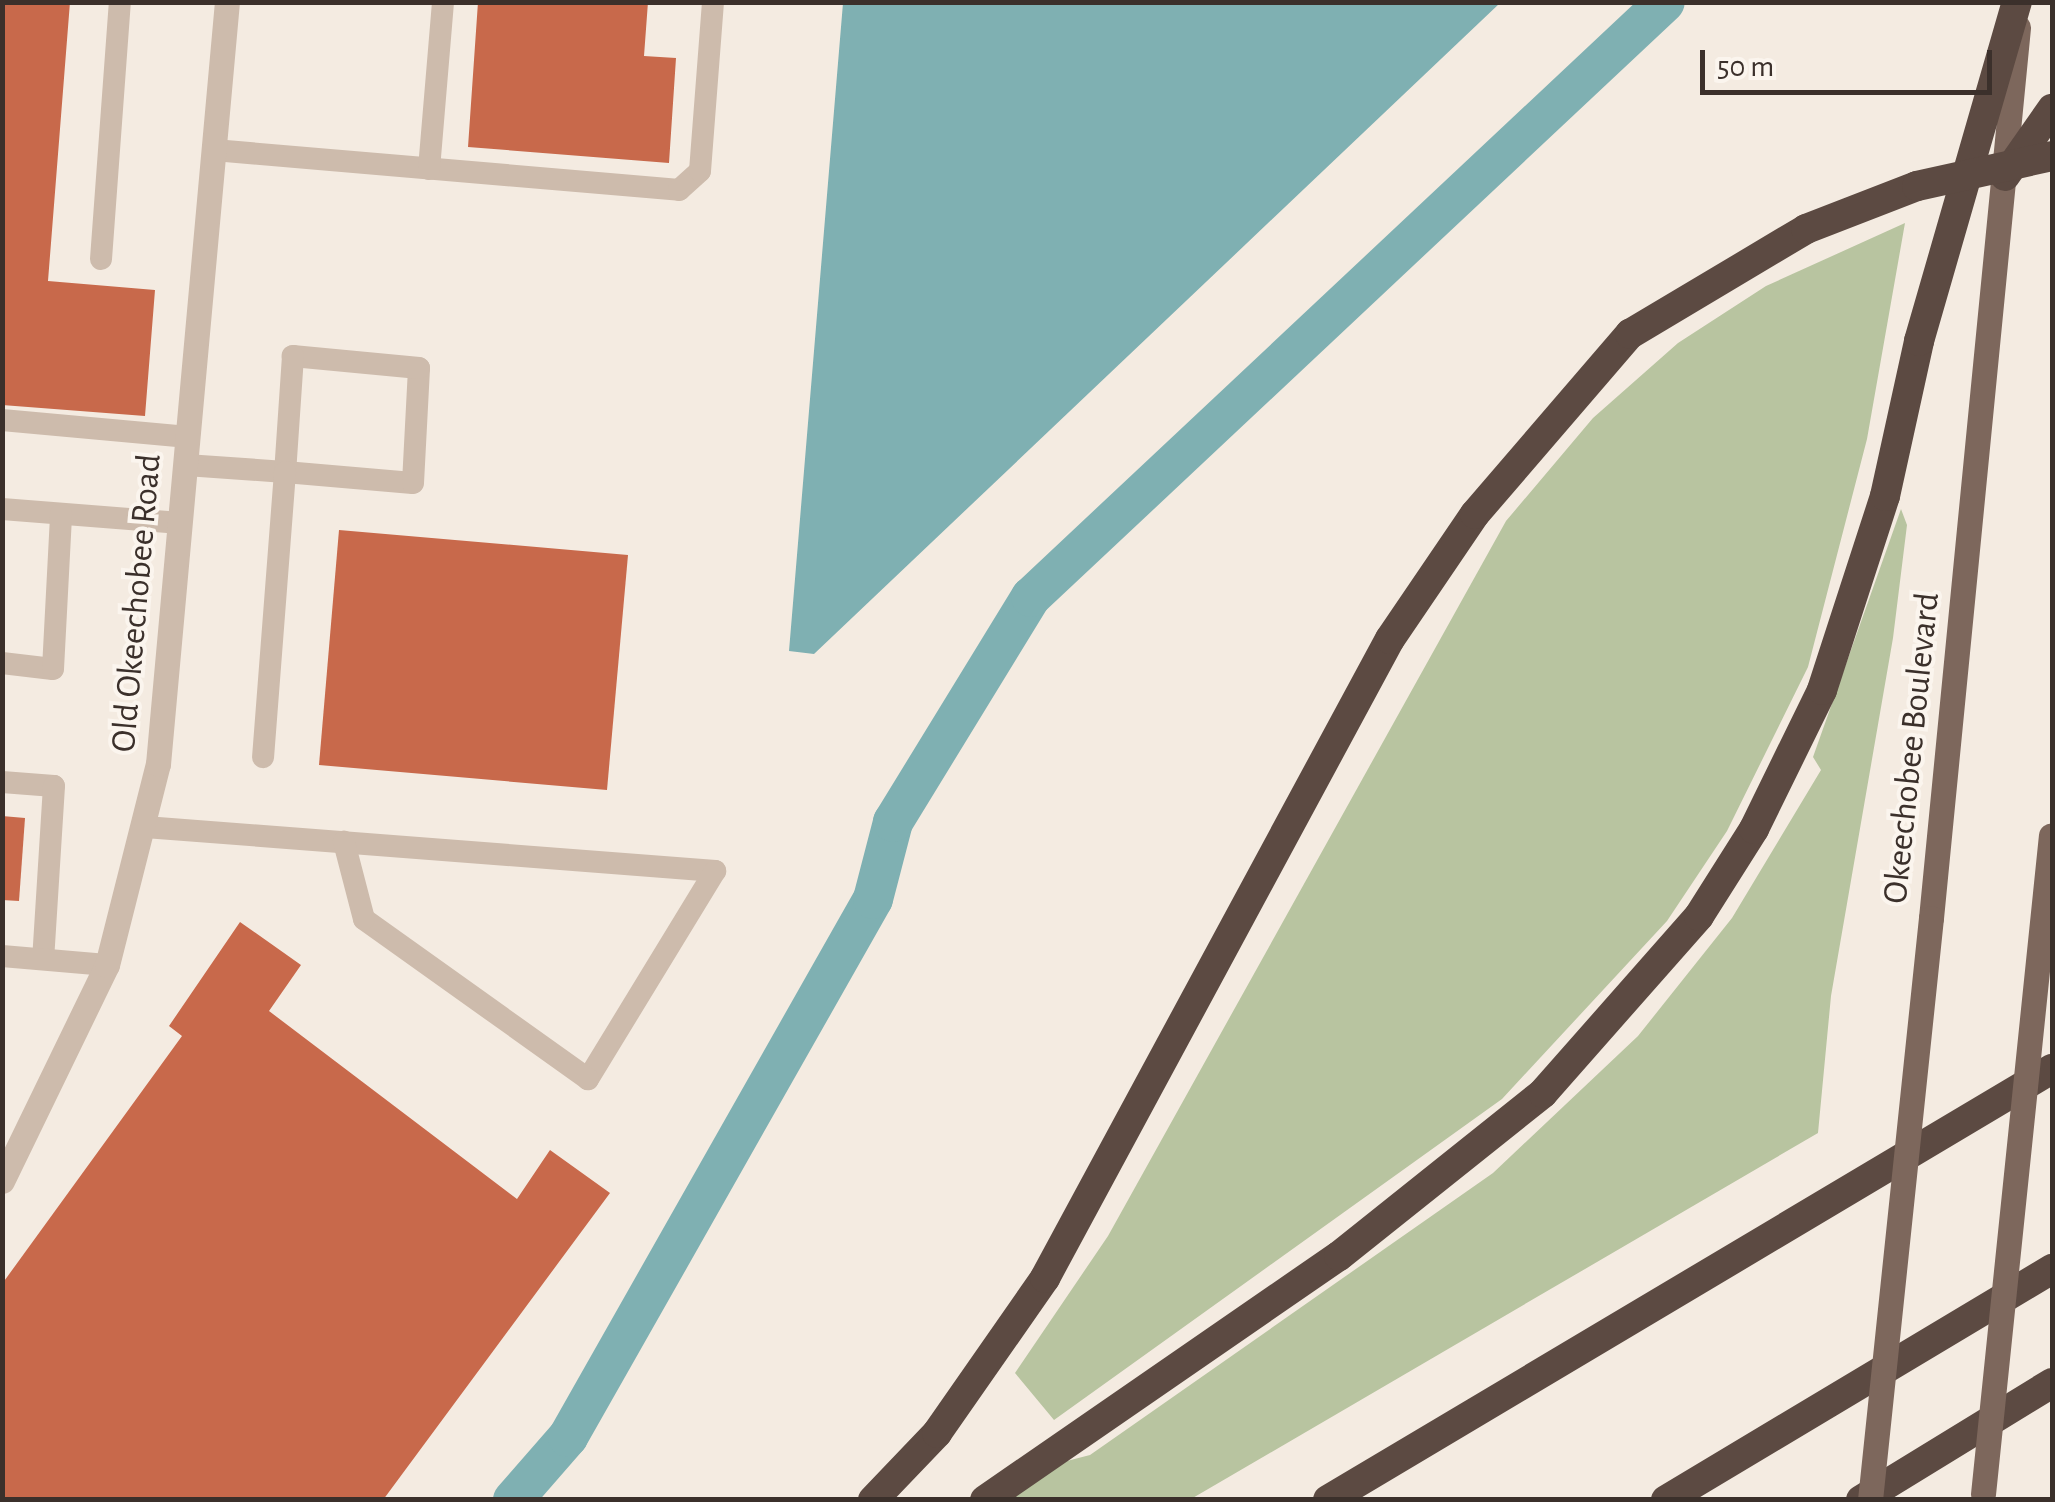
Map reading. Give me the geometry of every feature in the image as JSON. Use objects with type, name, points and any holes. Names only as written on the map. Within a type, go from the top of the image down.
[{"type":"highway","points":[[985,1500],[1339,1256],[1543,1092],[1699,916],[1754,830],[1822,690],[1885,496],[1919,341],[2019,2]]},
{"type":"highway","points":[[2004,176],[2052,110]]},
{"type":"highway","points":[[873,1500],[938,1433],[1045,1278],[1390,639],[1474,514],[1630,334],[1806,229],[1917,186],[2052,156]]},
{"type":"highway","points":[[1328,1500],[2052,1069]]},
{"type":"highway","points":[[1666,1500],[2052,1269]]},
{"type":"highway","points":[[1861,1500],[2052,1384]]},
{"type":"main road","name":"Okeechobee Boulevard","points":[[1870,1500],[1931,918],[2019,2]]},
{"type":"main road","points":[[1983,1497],[2052,826]]},
{"type":"street","name":"Old Okeechobee Road","points":[[2,1180],[108,965],[144,827],[186,465],[227,2]]},
{"type":"lane","points":[[101,259],[120,2]]},
{"type":"lane","points":[[429,169],[443,2]]},
{"type":"lane","points":[[214,150],[679,190],[700,170],[714,2]]},
{"type":"lane","points":[[186,465],[285,472],[412,483],[419,368],[293,356],[285,472],[262,756]]},
{"type":"lane","points":[[2,420],[188,436]]},
{"type":"lane","points":[[2,509],[180,523]]},
{"type":"lane","points":[[2,663],[53,668],[61,514]]},
{"type":"lane","points":[[2,782],[54,786],[44,959]]},
{"type":"lane","points":[[144,827],[344,842],[540,858],[715,871],[588,1078],[364,919],[344,842]]},
{"type":"lane","points":[[2,956],[108,965]]},
{"type":"green space","points":[[1905,223],[1867,439],[1808,667],[1727,831],[1667,921],[1502,1099],[1054,1420],[1015,1373],[1108,1236],[1506,521],[1593,418],[1678,343],[1766,286]]},
{"type":"green space","points":[[1901,509],[1907,525],[1893,638],[1831,996],[1818,1133],[1191,1499],[1010,1500],[1063,1462],[1090,1455],[1493,1173],[1638,1036],[1732,918],[1821,770],[1813,757]]},
{"type":"water","points":[[843,2],[1500,3],[814,654],[789,651]]},
{"type":"building","points":[[2,2],[70,2],[48,281],[155,290],[145,416],[2,405]]},
{"type":"building","points":[[478,2],[648,2],[644,56],[676,58],[669,163],[468,147]]},
{"type":"building","points":[[339,530],[628,555],[607,790],[319,765]]},
{"type":"building","points":[[2,816],[25,818],[19,901],[2,900]]},
{"type":"building","points":[[240,922],[301,965],[269,1011],[517,1199],[550,1150],[610,1193],[383,1500],[2,1500],[2,1284],[182,1036],[169,1026]]},
{"type":"waterway","points":[[513,1500],[568,1437],[873,899],[893,822],[1031,597],[1665,2]]}]
